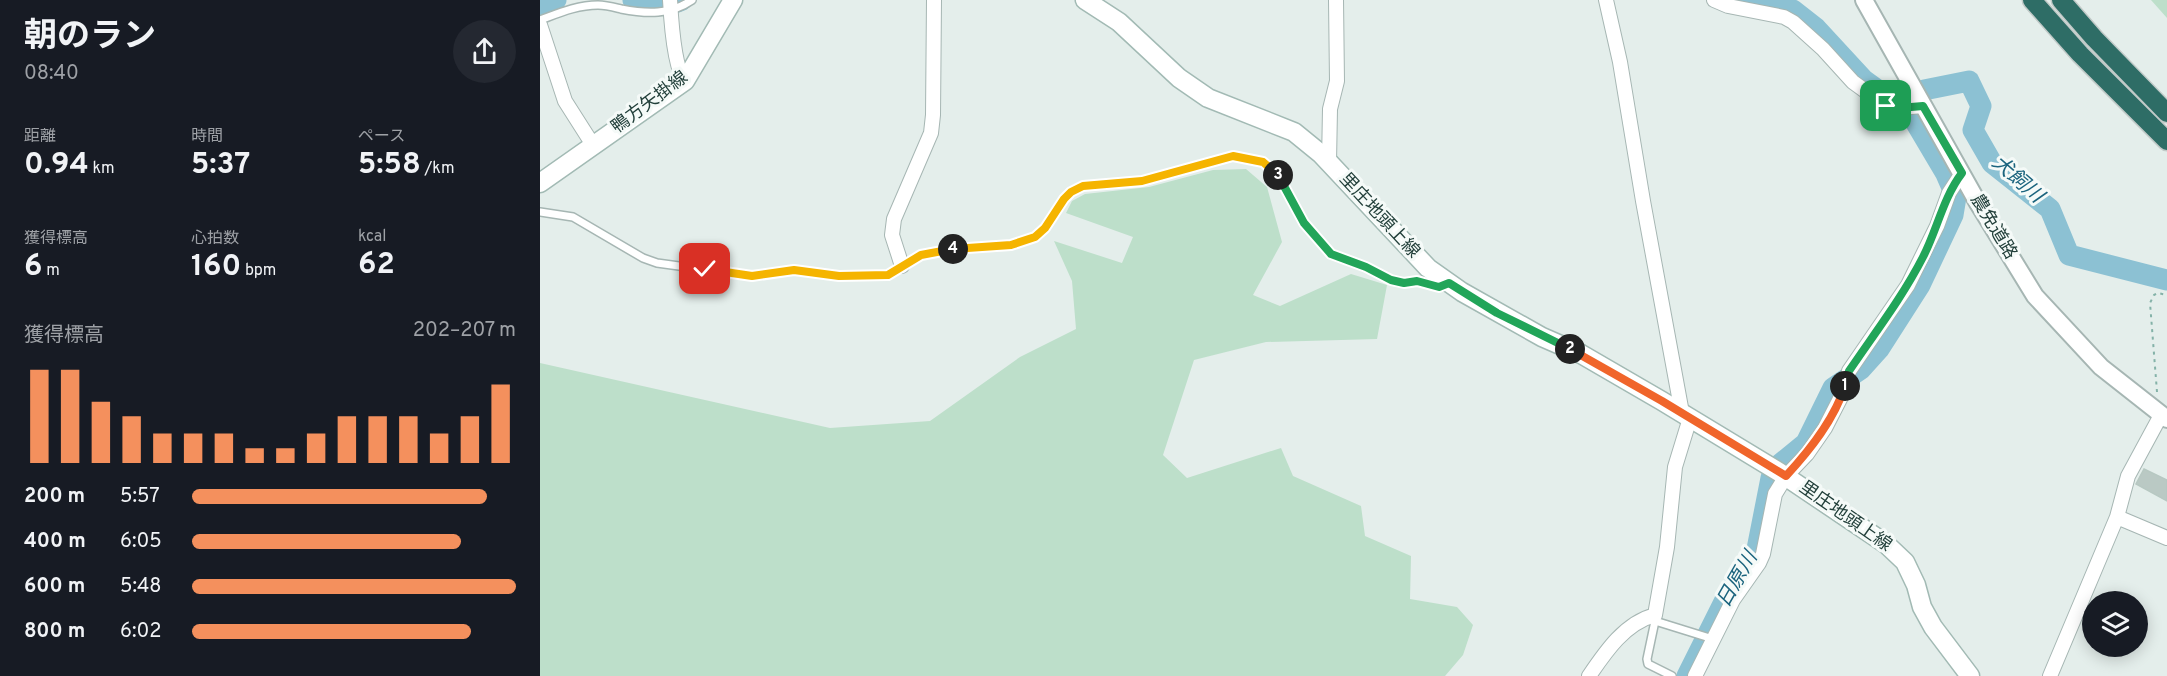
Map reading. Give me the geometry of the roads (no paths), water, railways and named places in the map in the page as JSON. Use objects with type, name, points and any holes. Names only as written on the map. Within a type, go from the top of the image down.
[{"type":"highway","points":[[2032,0],[2080,54],[2167,141]]},
{"type":"highway","points":[[2061,0],[2094,38],[2167,112]]},
{"type":"main road","name":"鴨方矢掛線","points":[[540,183],[685,81],[734,0]]},
{"type":"main road","name":"里庄地頭上線","points":[[1085,0],[1119,22],[1179,78],[1208,98],[1294,132],[1329,162],[1428,268],[1449,283],[1497,313],[1581,354],[1686,415],[1779,472],[1886,544],[1905,562],[1916,585],[1922,607],[1933,627],[1970,676]]},
{"type":"street","points":[[902,266],[892,234],[894,219],[931,133],[934,0]]},
{"type":"street","points":[[1329,162],[1330,109],[1337,81],[1336,0]]},
{"type":"street","points":[[1589,676],[1605,652],[1623,633],[1643,618],[1655,618],[1667,547],[1676,466],[1686,415],[1643,201],[1620,62],[1606,0]]},
{"type":"street","points":[[1714,0],[1728,6],[1784,17],[1793,22],[1823,49],[1853,82],[1886,106],[1899,108],[1918,101]]},
{"type":"street","name":"農免道路","points":[[1864,0],[1918,101],[1956,182],[1978,203],[2035,296],[2101,367],[2162,416]]},
{"type":"street","points":[[670,5],[677,57],[682,78],[685,81]]},
{"type":"street","points":[[540,23],[565,101],[593,145]]},
{"type":"street","points":[[1695,676],[1708,637],[1763,554],[1779,472],[1807,454],[1825,428],[1847,378],[1908,285],[1956,182]]},
{"type":"street","points":[[2050,676],[2117,517],[2128,476],[2162,416]]},
{"type":"street","points":[[2117,517],[2167,538]]},
{"type":"lane","points":[[540,23],[567,10],[600,5],[645,12],[670,5],[680,8],[692,0]]},
{"type":"lane","points":[[540,212],[573,217],[643,258],[657,263],[752,276],[794,270],[839,276],[888,275],[902,266]]},
{"type":"lane","points":[[1672,676],[1648,664],[1655,618],[1708,637]]},
{"type":"waterway","points":[[540,8],[556,0]]},
{"type":"waterway","points":[[633,0],[658,5],[682,0]]},
{"type":"waterway","name":"日原川","points":[[1687,676],[1728,594],[1757,549],[1774,469],[1806,443],[1833,388],[1861,369],[1879,349],[1920,285],[1953,215],[1956,197],[1946,174],[1914,120],[1898,100],[1886,96],[1864,80],[1816,28],[1793,10],[1743,0]]},
{"type":"waterway","name":"犬飼川","points":[[1900,99],[1909,99],[1924,90],[1969,81],[1981,106],[1973,130],[1992,163],[2050,209],[2069,255],[2167,280]]}]
